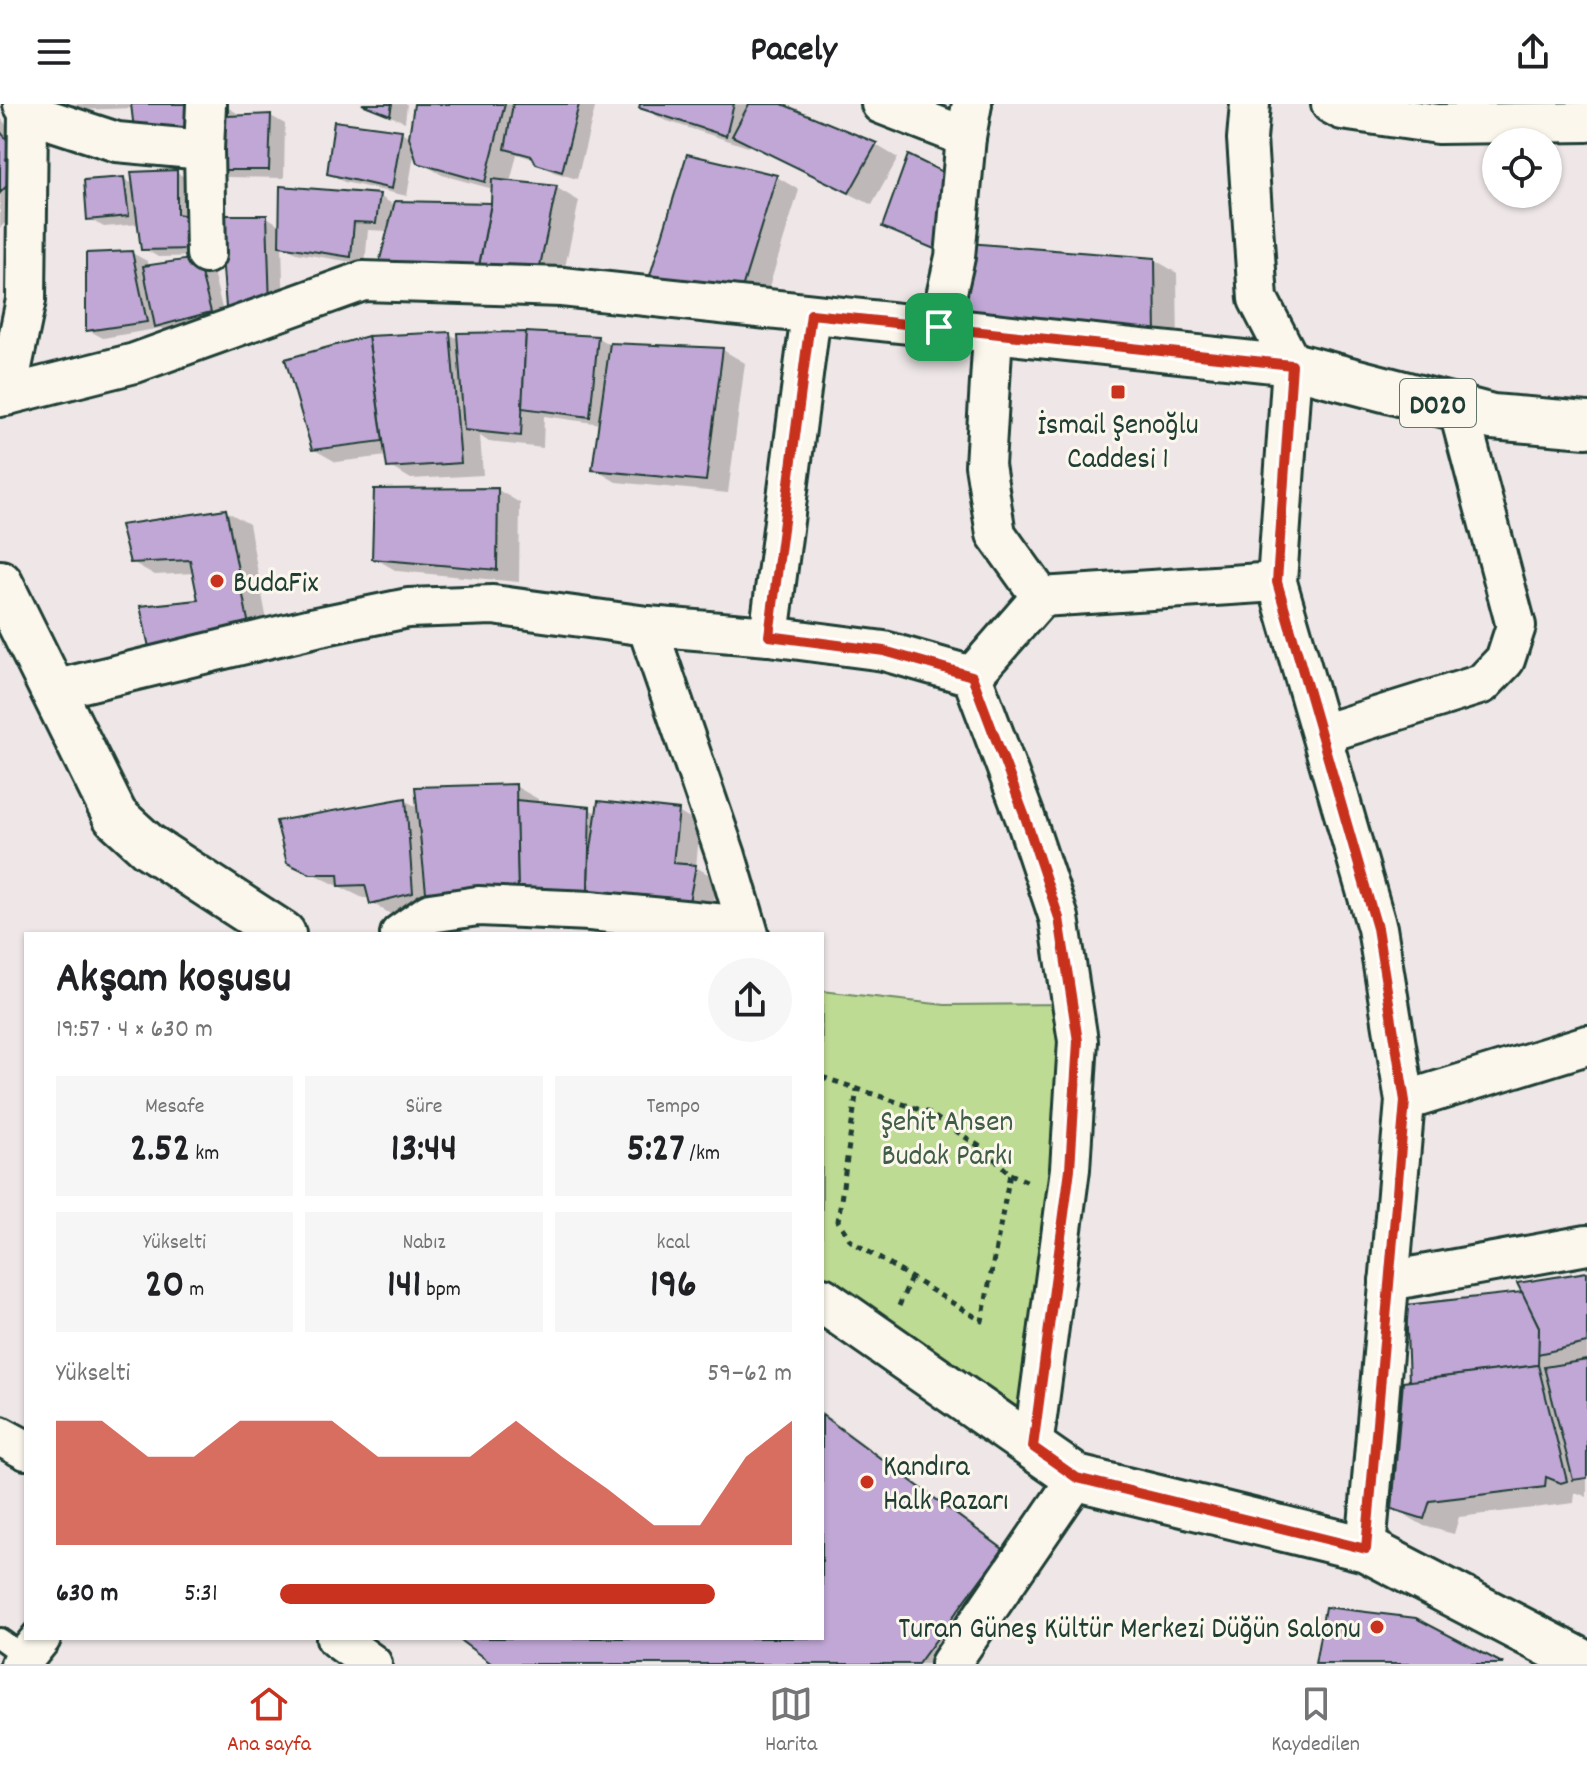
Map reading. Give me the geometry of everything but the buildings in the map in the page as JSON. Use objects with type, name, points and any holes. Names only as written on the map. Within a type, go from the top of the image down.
[{"type":"street","points":[[206,104],[206,254]]},
{"type":"street","points":[[881,104],[969,121],[955,257],[939,327]]},
{"type":"street","points":[[1250,104],[1247,139],[1258,299],[1292,365],[1277,582],[1377,928],[1405,1101],[1366,1549]]},
{"type":"street","points":[[1331,104],[1342,110],[1438,124],[1587,122]]},
{"type":"street","points":[[204,150],[117,142],[26,108],[26,300],[3,397],[135,363],[363,281],[562,287],[1292,365]]},
{"type":"street","points":[[769,636],[811,314]]},
{"type":"street","points":[[993,333],[985,465],[996,534],[1041,597]]},
{"type":"street","name":"D020","points":[[1292,365],[1492,417],[1587,425]]},
{"type":"street","points":[[1322,734],[1482,684],[1505,660],[1516,626],[1458,408]]},
{"type":"street","points":[[972,676],[1041,597],[1277,582]]},
{"type":"street","points":[[0,583],[115,816],[148,846],[280,932]]},
{"type":"street","points":[[53,690],[408,608],[493,605],[647,626],[769,636],[884,651],[972,676]]},
{"type":"street","points":[[403,932],[430,913],[478,906],[590,911],[748,930],[726,856],[647,626]]},
{"type":"street","points":[[972,676],[1059,918],[1078,1041],[1070,1169],[1033,1447]]},
{"type":"street","points":[[1405,1101],[1587,1045]]},
{"type":"street","points":[[1389,1281],[1587,1245]]},
{"type":"street","points":[[824,1301],[1077,1478],[1366,1549],[1587,1664]]},
{"type":"street","points":[[0,1436],[24,1449]]},
{"type":"street","points":[[950,1664],[1077,1478]]},
{"type":"street","points":[[339,1640],[372,1664]]},
{"type":"path","points":[[824,1078],[927,1112],[985,1150],[1010,1174],[982,1321],[851,1241],[838,1221],[857,1089]]},
{"type":"green space","name":"Şehit Ahsen Budak Parkı","points":[[824,991],[945,1005],[1073,1004],[1033,1447],[824,1301]]},
{"type":"place","name":"İsmail Şenoğlu Caddesi 1","points":[[1118,392]]},
{"type":"place","name":"BudaFix","points":[[217,581]]},
{"type":"place","name":"Kandıra Halk Pazarı","points":[[867,1482]]},
{"type":"place","name":"Turan Güneş Kültür Merkezi Düğün Salonu","points":[[1377,1627]]},
{"type":"route","points":[[811,314],[939,327],[1292,365],[1277,582],[1377,928],[1405,1101],[1366,1549],[1077,1478],[1033,1447],[1070,1169],[1078,1041],[1059,918],[972,676],[884,651],[769,636],[811,314]]}]
